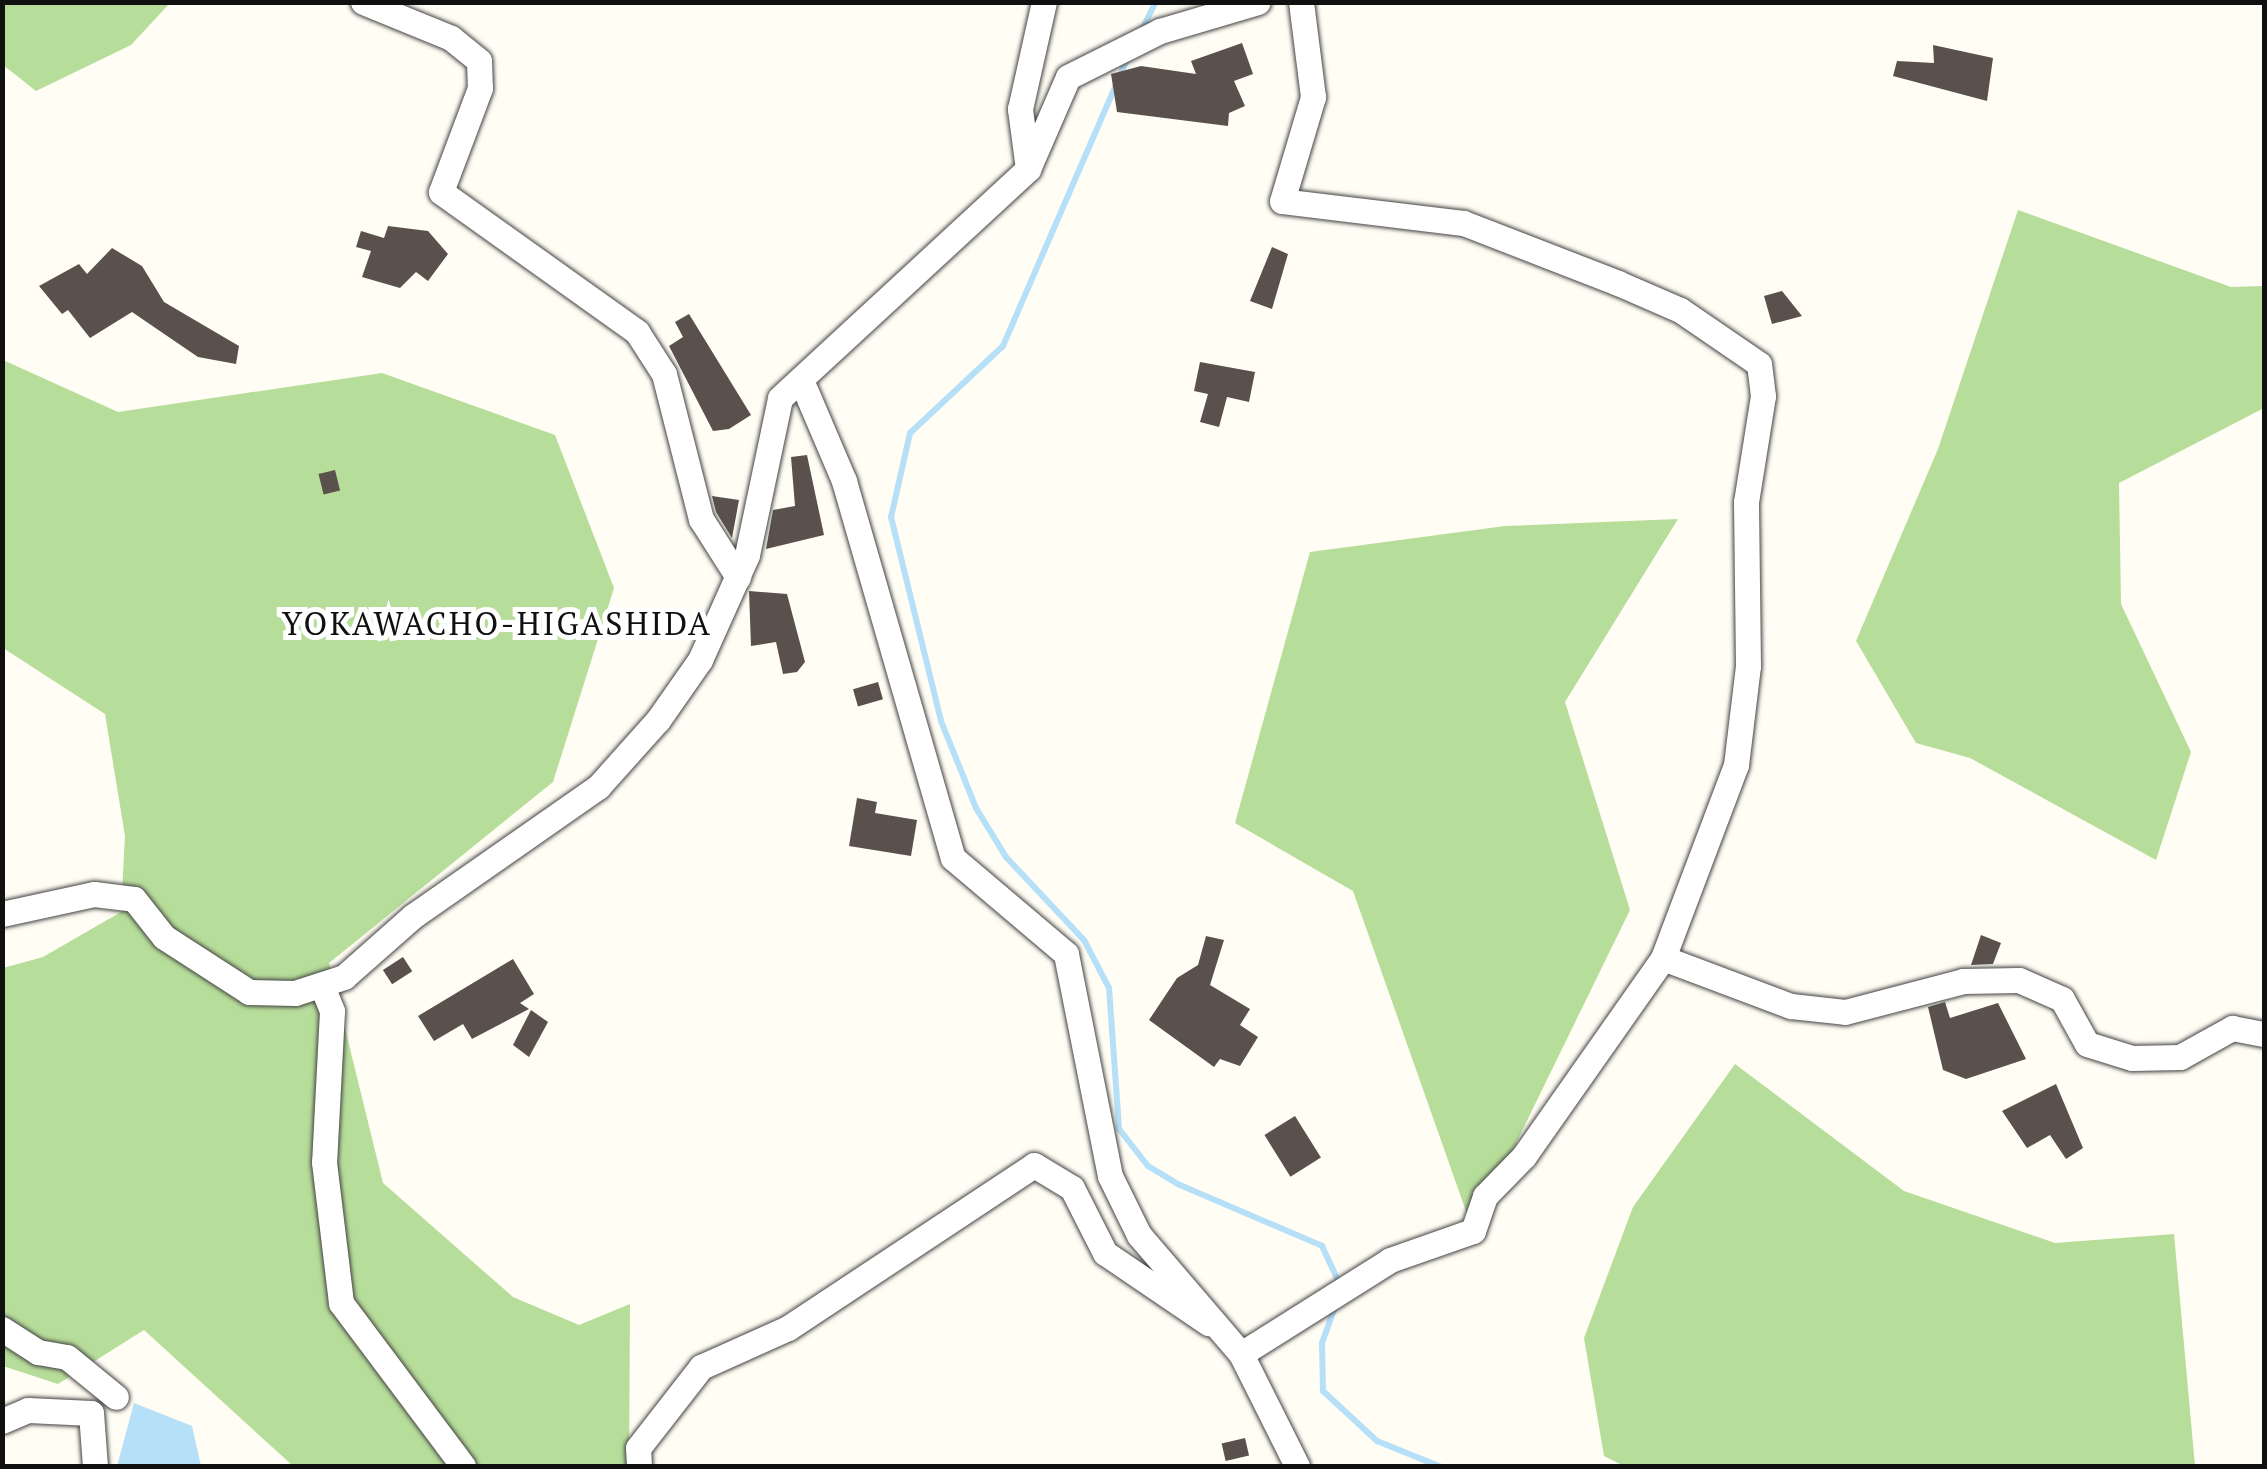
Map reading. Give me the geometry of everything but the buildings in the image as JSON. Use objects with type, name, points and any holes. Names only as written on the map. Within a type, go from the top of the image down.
[{"type":"street","points":[[363,2],[451,38],[479,61],[480,88],[441,192],[637,332],[664,374],[702,518],[738,578]]},
{"type":"street","points":[[1028,168],[1020,109],[1044,2]]},
{"type":"street","points":[[2,914],[94,894],[134,899],[164,938],[249,992],[322,986],[598,786],[700,660],[738,578],[780,398],[1028,168],[1055,94],[1082,66],[1160,30],[1258,2]]},
{"type":"street","points":[[1241,1354],[1390,1260],[1473,1231],[1485,1196],[1663,958],[1736,765],[1759,364],[1680,310],[1462,223],[1282,202],[1314,96],[1301,2]]},
{"type":"street","points":[[800,380],[844,481],[953,858],[1066,954],[1110,1176],[1139,1236],[1241,1354],[1297,1466]]},
{"type":"street","points":[[1663,958],[1790,1006],[1845,1012],[1963,981],[2019,980],[2062,1000],[2087,1044],[2132,1058],[2180,1057],[2232,1028],[2264,1034]]},
{"type":"street","points":[[322,986],[332,1011],[324,1162],[341,1303],[463,1466]]},
{"type":"street","points":[[639,1466],[638,1448],[701,1367],[788,1328],[1034,1165],[1072,1188],[1105,1253],[1164,1301],[1218,1328]]},
{"type":"street","points":[[2,1329],[67,1358],[116,1396]]},
{"type":"street","points":[[2,1420],[28,1410],[91,1412],[95,1466]]},
{"type":"green space","points":[[2,3],[170,3],[131,45],[36,91],[3,65]]},
{"type":"green space","points":[[2018,210],[2231,287],[2264,286],[2264,408],[2119,483],[2121,604],[2191,752],[2156,860],[1970,758],[1916,743],[1856,641],[1938,449]]},
{"type":"green space","points":[[3,360],[118,412],[382,373],[555,435],[614,588],[553,782],[329,963],[383,1183],[513,1297],[579,1325],[630,1304],[629,1466],[293,1466],[144,1330],[58,1384],[3,1366],[3,968],[43,957],[121,912],[125,836],[105,714],[3,648]]},
{"type":"green space","points":[[1678,519],[1565,702],[1630,910],[1473,1231],[1353,891],[1235,823],[1310,552],[1505,526]]},
{"type":"green space","points":[[1735,1064],[1904,1191],[2055,1243],[2174,1234],[2195,1466],[1624,1466],[1604,1456],[1584,1338],[1633,1207]]},
{"type":"water","points":[[134,1403],[192,1426],[201,1466],[117,1466]]},
{"type":"waterway","points":[[1140,33],[1156,2]]},
{"type":"waterway","points":[[1128,57],[1003,346],[910,433],[891,517],[941,721],[976,808],[1006,857],[1084,940],[1109,988],[1119,1129],[1148,1166],[1180,1185],[1322,1246],[1339,1282]]},
{"type":"waterway","points":[[1336,1304],[1322,1343],[1323,1391],[1377,1441],[1439,1466]]},
{"type":"district","name":"YOKAWACHO-HIGASHIDA","points":[[497,623]]}]
